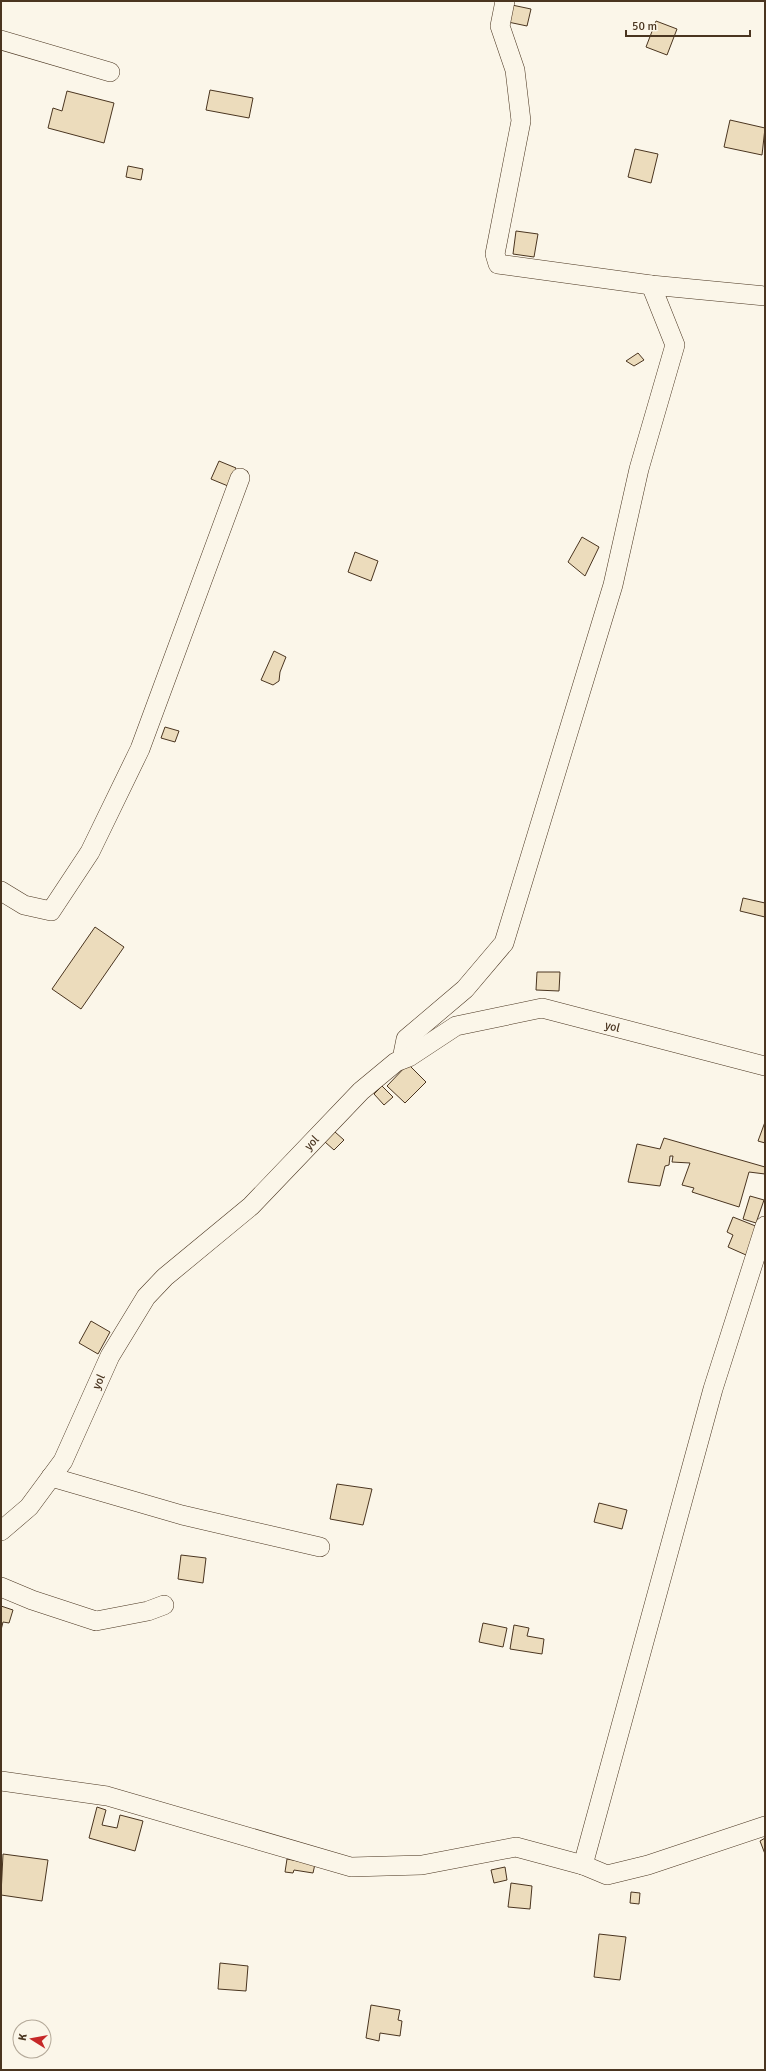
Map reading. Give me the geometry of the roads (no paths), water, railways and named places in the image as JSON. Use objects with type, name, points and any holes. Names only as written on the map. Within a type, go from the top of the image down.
[{"type":"street","points":[[505,1],[500,26],[515,70],[521,120],[495,254],[498,264],[651,285],[765,296]]},
{"type":"street","points":[[1,40],[110,72]]},
{"type":"street","points":[[402,1059],[406,1039],[465,989],[504,943],[613,585],[639,469],[675,345],[651,285]]},
{"type":"street","points":[[1,891],[24,905],[51,911],[90,852],[140,749],[240,478]]},
{"type":"street","name":"yol","points":[[1,1531],[29,1507],[63,1461],[110,1356],[146,1297],[165,1277],[251,1206],[361,1091],[396,1062],[409,1057],[456,1026],[542,1008],[765,1066]]},
{"type":"street","points":[[583,1866],[713,1389],[765,1226]]},
{"type":"street","points":[[51,1477],[182,1515],[320,1547]]},
{"type":"street","points":[[1,1587],[32,1600],[96,1621],[148,1611],[164,1605]]},
{"type":"street","points":[[1,1781],[107,1796],[350,1867],[422,1865],[516,1847],[583,1866],[607,1875],[648,1865],[765,1826]]}]
